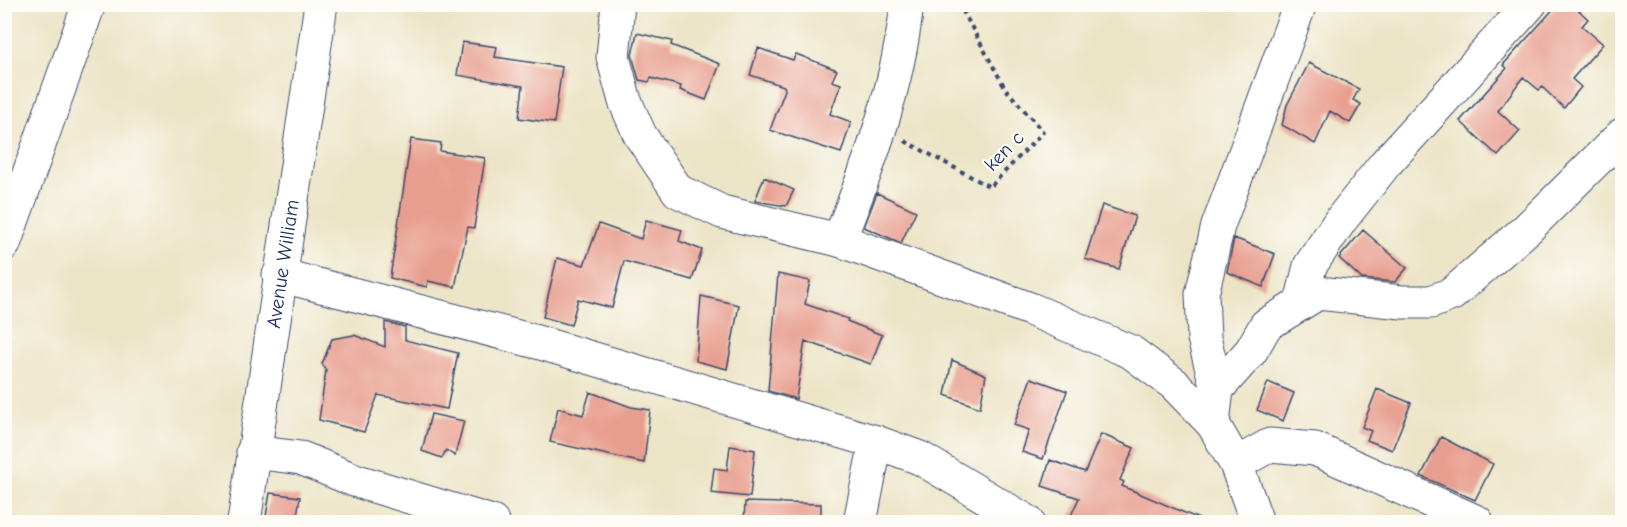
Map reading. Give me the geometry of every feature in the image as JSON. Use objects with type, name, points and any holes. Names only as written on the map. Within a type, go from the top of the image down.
[{"type":"street","points":[[4,244],[89,4]]},
{"type":"street","name":"Avenue William","points":[[244,522],[279,274],[321,4]]},
{"type":"street","points":[[618,4],[613,57],[625,101],[640,135],[678,191],[722,212],[839,240],[1030,309],[1131,352],[1174,384],[1213,424],[1236,464],[1257,522]]},
{"type":"street","points":[[1213,424],[1217,389],[1204,338],[1202,294],[1218,226],[1300,4]]},
{"type":"street","points":[[1301,303],[1310,266],[1340,221],[1384,164],[1530,4]]},
{"type":"street","points":[[839,240],[881,128],[898,71],[900,8]]},
{"type":"street","points":[[1217,389],[1251,351],[1266,324],[1318,292],[1402,302],[1431,302],[1452,294],[1528,228],[1623,135]]},
{"type":"street","points":[[279,274],[537,342],[876,442],[920,458],[1028,522]]},
{"type":"street","points":[[860,522],[876,442]]},
{"type":"street","points":[[1236,464],[1270,445],[1315,449],[1477,522]]},
{"type":"street","points":[[253,452],[301,458],[354,480],[492,522]]},
{"type":"path","name":"ken c","points":[[881,128],[990,187],[1043,132],[1005,88],[959,4]]},
{"type":"building","points":[[1558,4],[1572,4],[1588,19],[1582,26],[1603,44],[1572,79],[1581,87],[1564,108],[1542,87],[1539,90],[1523,77],[1498,111],[1520,131],[1498,156],[1460,121],[1507,68],[1503,65]]},
{"type":"building","points":[[637,33],[672,41],[671,45],[720,64],[706,100],[680,90],[681,86],[651,78],[649,82],[639,80],[632,55]]},
{"type":"building","points":[[462,42],[497,47],[495,57],[562,67],[554,123],[519,118],[523,86],[457,75]]},
{"type":"building","points":[[758,48],[793,60],[796,54],[837,70],[832,81],[841,84],[830,114],[851,122],[841,153],[770,130],[785,90],[784,86],[750,75]]},
{"type":"building","points":[[1309,63],[1359,89],[1353,100],[1361,104],[1350,123],[1330,111],[1315,144],[1282,125],[1287,105]]},
{"type":"building","points":[[411,139],[441,143],[440,151],[485,158],[474,228],[468,227],[455,287],[428,281],[427,287],[390,278]]},
{"type":"building","points":[[764,177],[794,190],[786,206],[755,201]]},
{"type":"building","points":[[877,193],[916,211],[901,243],[864,227]]},
{"type":"building","points":[[1102,205],[1135,216],[1119,269],[1085,259]]},
{"type":"building","points":[[646,220],[682,230],[679,241],[702,250],[692,280],[624,261],[612,308],[578,299],[571,325],[543,317],[557,258],[584,265],[599,224],[641,239]]},
{"type":"building","points":[[1363,230],[1407,268],[1395,282],[1362,279],[1339,258]]},
{"type":"building","points":[[1234,238],[1275,254],[1263,287],[1227,272]]},
{"type":"building","points":[[778,274],[810,281],[805,304],[848,319],[847,321],[882,335],[871,364],[805,341],[796,399],[768,391]]},
{"type":"building","points":[[701,296],[739,305],[727,369],[696,361]]},
{"type":"building","points":[[385,322],[405,327],[405,340],[458,353],[447,409],[378,395],[364,432],[319,420],[326,370],[322,364],[332,339],[354,335],[385,347]]},
{"type":"building","points":[[952,360],[986,375],[980,408],[945,395]]},
{"type":"building","points":[[1031,378],[1067,391],[1043,459],[1022,452],[1029,430],[1014,425]]},
{"type":"building","points":[[1268,382],[1294,393],[1283,421],[1257,410]]},
{"type":"building","points":[[1377,389],[1411,403],[1392,450],[1367,440],[1371,431],[1362,427]]},
{"type":"building","points":[[590,392],[631,407],[650,410],[644,463],[550,442],[558,408],[583,415]]},
{"type":"building","points":[[431,414],[464,421],[455,456],[446,450],[442,458],[422,451]]},
{"type":"building","points":[[1101,434],[1134,448],[1120,480],[1124,482],[1122,486],[1206,522],[1068,522],[1079,498],[1042,486],[1050,460],[1085,472]]},
{"type":"building","points":[[1441,437],[1493,464],[1475,500],[1421,476]]},
{"type":"building","points":[[730,446],[755,450],[750,497],[711,493],[714,468],[727,470]]},
{"type":"building","points":[[270,493],[300,497],[296,522],[265,522]]},
{"type":"building","points":[[745,502],[821,504],[821,522],[744,522]]}]
